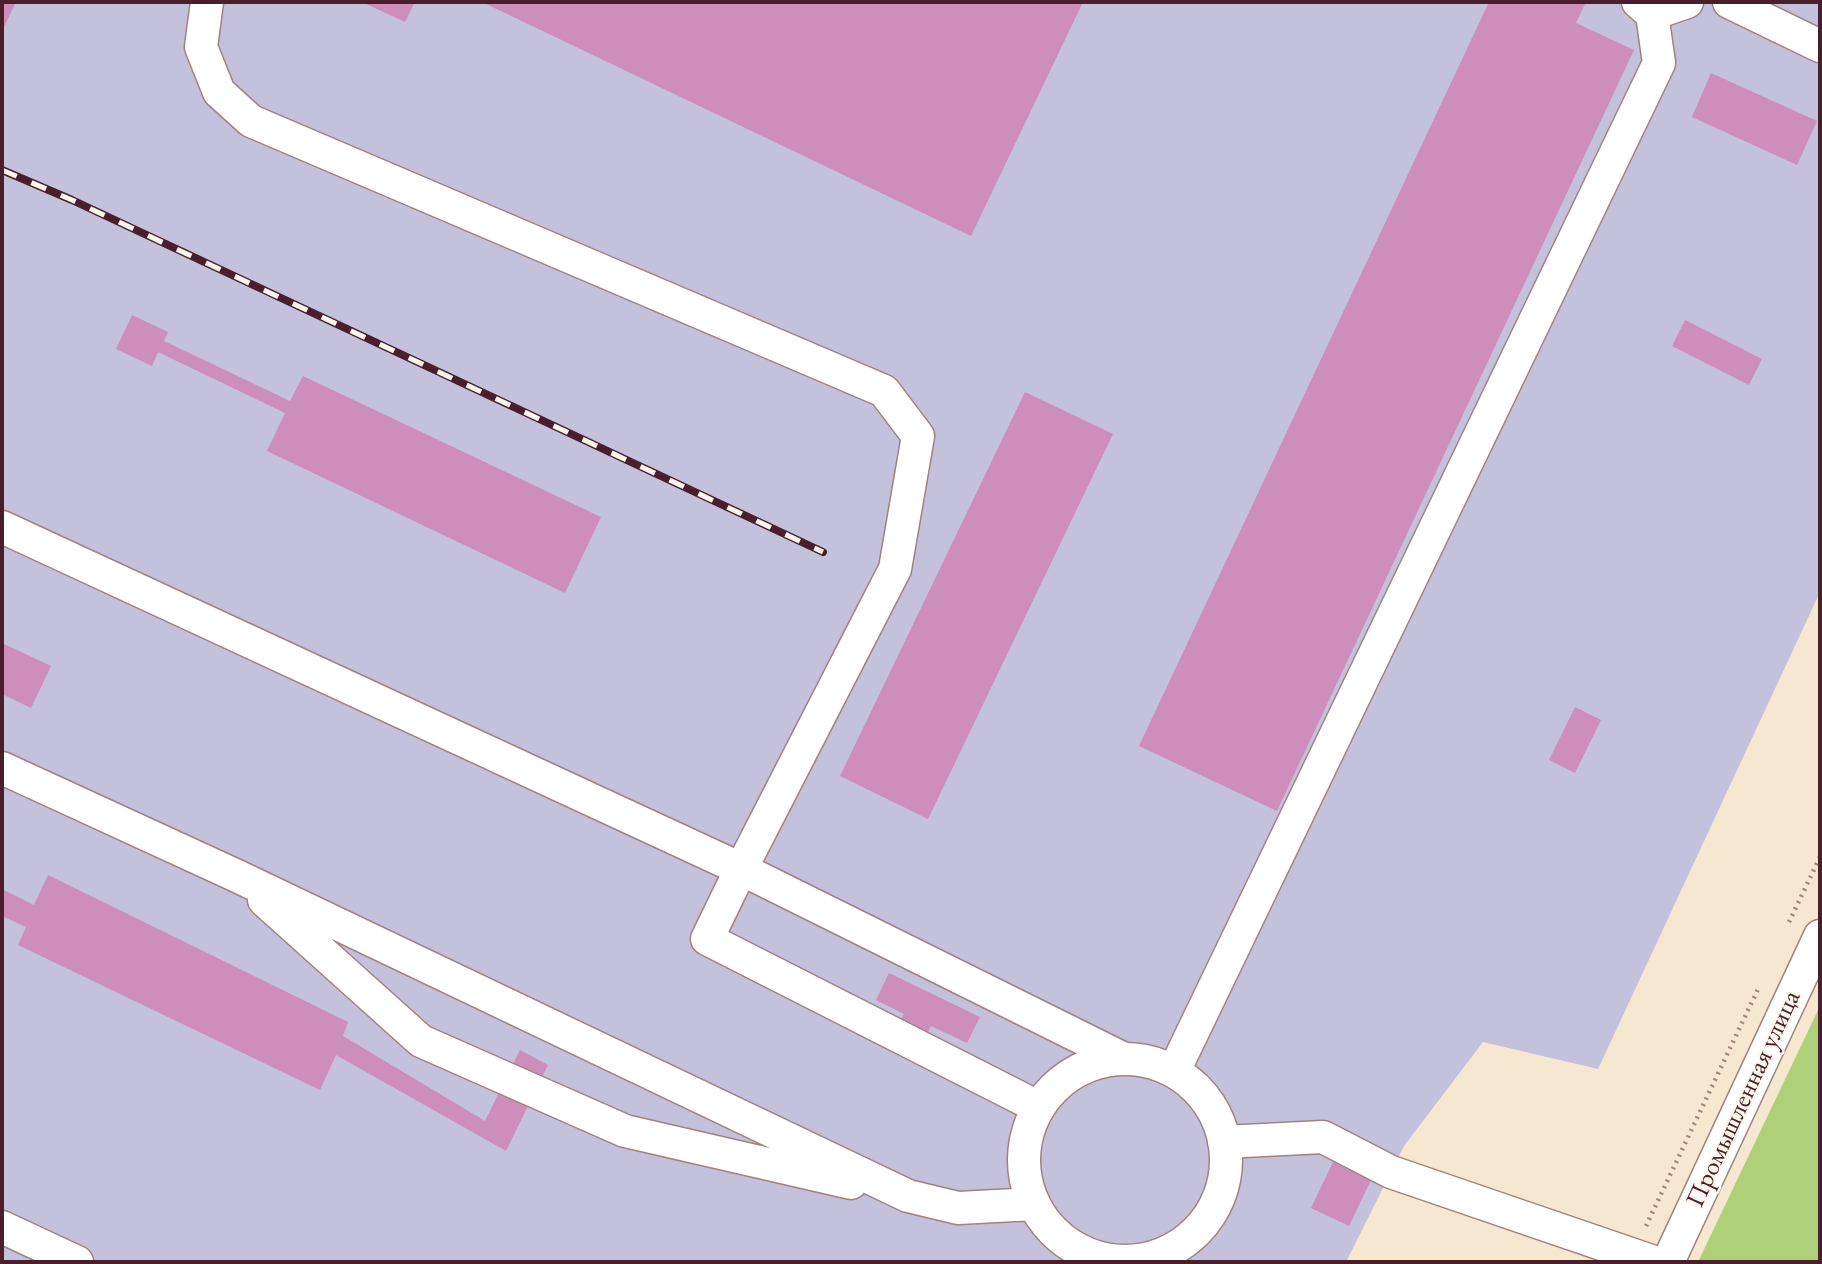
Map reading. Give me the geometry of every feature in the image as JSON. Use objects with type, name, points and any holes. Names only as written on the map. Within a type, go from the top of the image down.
[{"type":"street","points":[[208,2],[201,47],[219,92],[251,121],[884,391],[918,436],[895,569],[707,939],[1038,1107]]},
{"type":"street","points":[[1174,1071],[1659,63],[1645,8],[1687,2]]},
{"type":"street","points":[[1728,2],[1820,46]]},
{"type":"street","points":[[2,527],[741,869],[1122,1058]]},
{"type":"street","points":[[2,768],[237,876],[908,1196]]},
{"type":"street","points":[[237,876],[422,1041],[625,1131],[958,1208],[1034,1204]]},
{"type":"street","name":"Промышленная улица","points":[[1668,1262],[1820,936]]},
{"type":"street","points":[[1122,1058],[1149,1061],[1174,1071],[1192,1084],[1207,1101],[1218,1120],[1224,1142],[1225,1170],[1218,1198],[1210,1214],[1183,1242],[1167,1251],[1130,1261],[1093,1255],[1072,1255],[1034,1204],[1027,1185],[1025,1145],[1038,1107],[1060,1082],[1089,1065],[1122,1058]]},
{"type":"street","points":[[1224,1142],[1323,1137],[1391,1172],[1643,1259]]},
{"type":"street","points":[[2,1227],[77,1262]]},
{"type":"path","points":[[1785,931],[1820,857]]},
{"type":"path","points":[[1643,1259],[1762,981]]},
{"type":"shaded area","points":[[2,2],[1820,2],[1820,592],[1598,1069],[1483,1042],[1404,1146],[1346,1262],[2,1262]]},
{"type":"green space","points":[[1820,1006],[1820,1262],[1698,1262]]},
{"type":"building","points":[[2,2],[16,2],[2,31]]},
{"type":"building","points":[[362,2],[415,2],[405,22]]},
{"type":"building","points":[[482,2],[1083,2],[971,236]]},
{"type":"building","points":[[1489,2],[1586,2],[1576,23],[1634,50],[1277,811],[1139,746]]},
{"type":"building","points":[[1711,73],[1817,121],[1797,165],[1692,117]]},
{"type":"building","points":[[132,315],[168,332],[164,341],[290,401],[303,376],[601,517],[565,593],[267,451],[285,413],[158,352],[152,366],[116,349]]},
{"type":"building","points":[[1685,320],[1762,359],[1749,385],[1672,346]]},
{"type":"building","points":[[1025,392],[1113,434],[928,819],[840,776]]},
{"type":"building","points":[[2,643],[51,666],[31,708],[2,694]]},
{"type":"building","points":[[1575,707],[1601,720],[1575,773],[1549,760]]},
{"type":"building","points":[[48,875],[348,1022],[343,1036],[485,1121],[520,1050],[548,1065],[506,1151],[336,1055],[320,1090],[18,945],[26,927],[2,916],[2,889],[34,905]]},
{"type":"building","points":[[889,973],[980,1017],[967,1043],[931,1026],[927,1034],[900,1021],[904,1014],[876,1000]]},
{"type":"building","points":[[1333,1162],[1371,1180],[1349,1226],[1311,1208]]},
{"type":"railway","points":[[2,170],[72,200],[823,552]]}]
